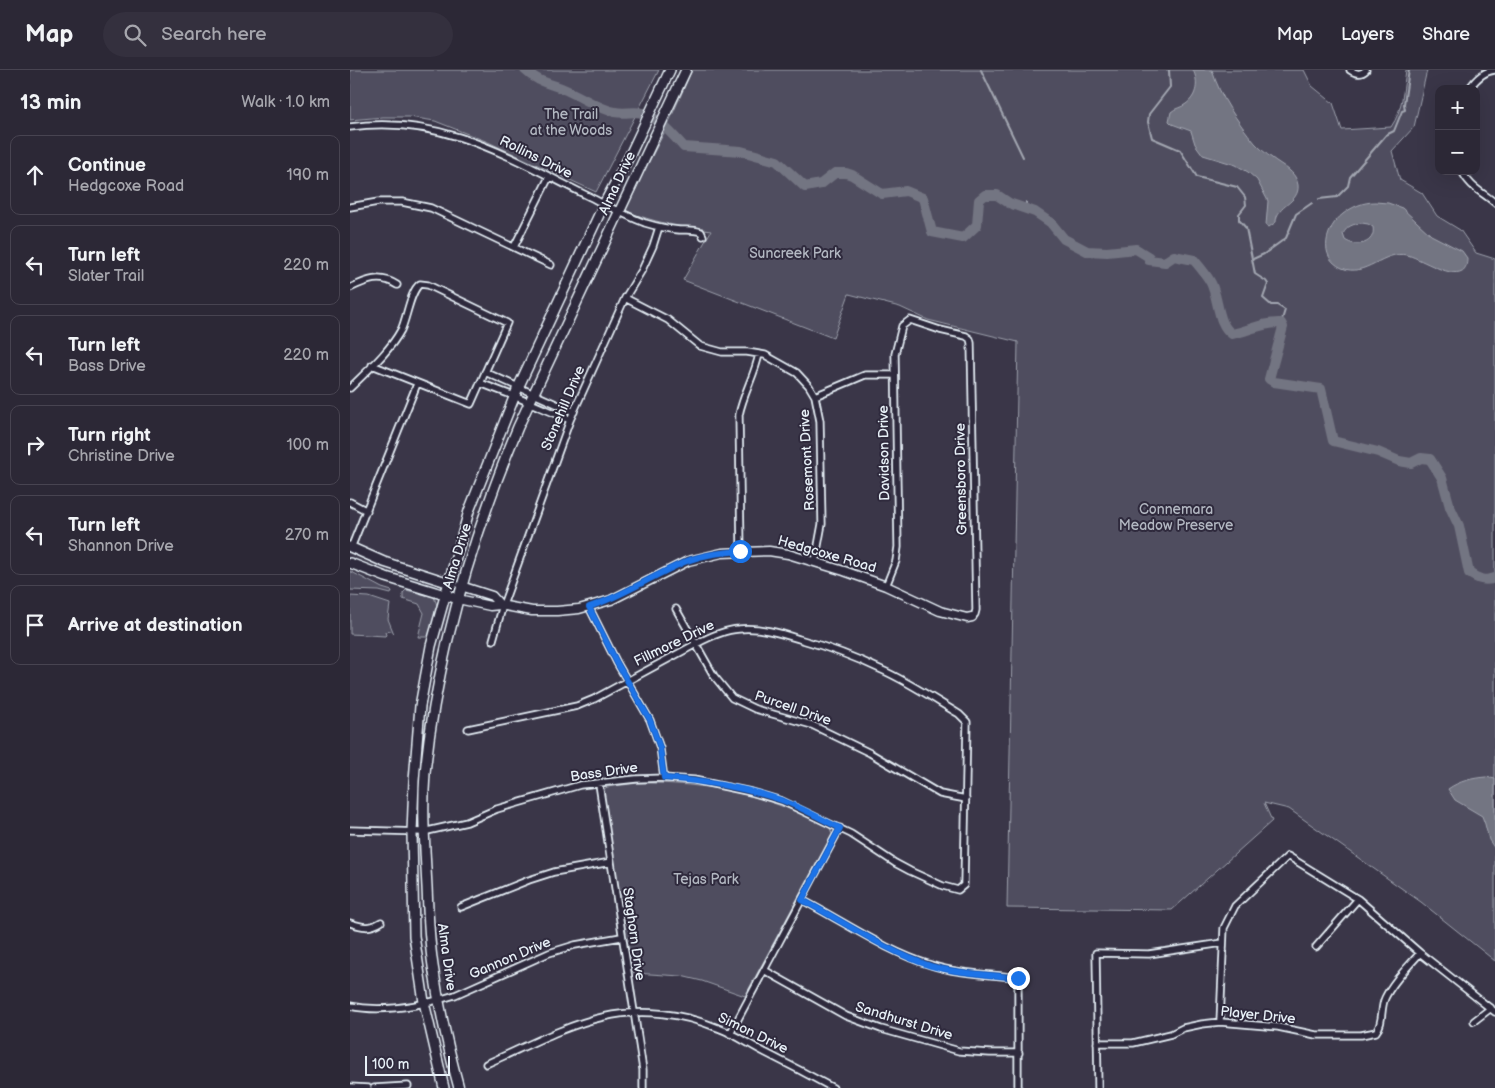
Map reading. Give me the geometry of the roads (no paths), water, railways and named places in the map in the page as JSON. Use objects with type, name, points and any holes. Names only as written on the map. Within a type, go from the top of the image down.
[{"type":"main road","name":"Alma Drive","points":[[459,1088],[433,966],[428,928],[423,832],[425,775],[433,707],[444,649],[495,482],[531,398],[686,70]]},
{"type":"main road","name":"Alma Drive","points":[[444,1088],[424,1002],[414,936],[412,833],[420,706],[431,646],[469,511],[516,391],[604,204],[630,155],[669,73]]},
{"type":"main road","points":[[482,478],[495,482]]},
{"type":"main road","name":"Hedgcoxe Road","points":[[350,548],[384,562],[462,586]]},
{"type":"main road","name":"Hedgcoxe Road","points":[[350,563],[458,599]]},
{"type":"main road","points":[[420,706],[433,707]]},
{"type":"street","points":[[1350,70],[1355,73],[1362,73],[1366,70]]},
{"type":"street","points":[[1472,85],[1476,79],[1490,70],[1495,70]]},
{"type":"street","name":"Rollins Drive","points":[[350,127],[392,124],[414,126],[448,133],[502,153],[645,223],[676,230],[697,230],[703,236]]},
{"type":"street","points":[[1464,175],[1478,191],[1495,204]]},
{"type":"street","points":[[514,247],[549,177]]},
{"type":"street","points":[[350,207],[378,202],[402,202],[431,208],[551,265]]},
{"type":"street","name":"Stonehill Drive","points":[[493,640],[501,605],[570,420],[625,298],[642,270],[659,227]]},
{"type":"street","points":[[350,288],[362,282],[377,279],[386,279],[397,285]]},
{"type":"street","points":[[350,388],[372,365],[394,343],[402,327],[414,290],[420,284],[428,285],[507,323],[471,404],[372,365]]},
{"type":"street","name":"Rosemont Drive","points":[[625,298],[668,320],[693,341],[708,349],[722,352],[759,354],[773,359],[797,373],[809,386],[814,396],[820,421],[822,524],[815,562]]},
{"type":"street","name":"Davidson Drive","points":[[886,586],[893,570],[898,547],[894,375],[896,346],[902,326],[907,321],[914,320],[940,330],[966,336],[970,339]]},
{"type":"street","name":"Greensboro Drive","points":[[970,339],[972,353],[976,610],[972,617]]},
{"type":"street","points":[[740,551],[740,415],[743,399],[756,370],[759,354]]},
{"type":"street","points":[[485,372],[570,420]]},
{"type":"street","points":[[814,396],[865,375],[894,375]]},
{"type":"street","points":[[480,383],[516,391],[574,412]]},
{"type":"street","points":[[350,548],[367,511],[417,384]]},
{"type":"street","points":[[350,502],[367,511]]},
{"type":"street","name":"Hedgcoxe Road","points":[[458,599],[490,606],[501,605],[557,612],[589,607],[611,600],[688,561],[706,555],[740,551],[769,551],[788,554],[844,570],[886,586],[940,611],[967,618],[972,617]]},
{"type":"street","name":"Hedgcoxe Road","points":[[462,586],[492,596],[501,605]]},
{"type":"street","points":[[589,607],[656,733],[664,778]]},
{"type":"street","name":"Purcell Drive","points":[[676,609],[714,676],[732,698],[755,709],[812,725],[870,753],[940,794],[966,800]]},
{"type":"street","name":"Fillmore Drive","points":[[468,729],[577,706],[711,636],[738,629],[777,632],[847,654],[883,670],[958,714],[967,722],[966,800]]},
{"type":"street","name":"Bass Drive","points":[[350,830],[423,832],[466,822],[496,809],[580,785],[664,778],[694,780],[751,792],[782,801],[840,828],[910,871],[953,890],[958,890],[962,888],[964,883],[966,800]]},
{"type":"street","name":"Staghorn Drive","points":[[599,784],[621,937],[643,1070],[643,1088]]},
{"type":"street","points":[[730,1034],[840,828]]},
{"type":"street","points":[[1220,1022],[1224,928],[1235,906],[1288,856],[1358,899],[1420,953],[1493,1010],[1474,1021]]},
{"type":"street","points":[[461,907],[546,875],[581,866],[611,862]]},
{"type":"street","points":[[1316,947],[1358,899]]},
{"type":"street","points":[[802,900],[882,944],[931,966],[1018,978],[1018,1088]]},
{"type":"street","points":[[350,923],[365,928],[374,927],[381,922]]},
{"type":"street","name":"Gannon Drive","points":[[350,1006],[387,1008],[439,1000],[455,995],[549,953],[621,937]]},
{"type":"street","points":[[1098,1088],[1096,953],[1149,954],[1223,943]]},
{"type":"street","name":"Player Drive","points":[[1097,1043],[1134,1043],[1171,1034],[1183,1028],[1220,1022],[1278,1027],[1316,1035],[1331,1036],[1361,1035],[1376,1032],[1380,1028],[1382,1006],[1386,997],[1395,982],[1420,953]]},
{"type":"street","name":"Sandhurst Drive","points":[[764,970],[846,1016],[881,1029],[959,1051],[1019,1053]]},
{"type":"street","name":"Simon Drive","points":[[486,1064],[581,1023],[604,1016],[633,1012],[657,1013],[678,1016],[718,1028],[833,1088]]},
{"type":"street","points":[[374,1088],[408,1086]]},
{"type":"street","points":[[350,1087],[368,1088]]},
{"type":"water","points":[[1193,70],[1212,70],[1224,99],[1248,135],[1265,153],[1292,172],[1297,180],[1298,191],[1277,216],[1276,222],[1269,227],[1266,225],[1268,201],[1257,180],[1236,165],[1203,155],[1195,144],[1191,131],[1169,121],[1171,112],[1190,101],[1195,93],[1196,79]]},
{"type":"water","points":[[1371,202],[1388,203],[1402,208],[1431,235],[1462,251],[1467,258],[1465,267],[1460,272],[1452,272],[1407,255],[1390,256],[1367,267],[1351,270],[1342,268],[1334,263],[1329,257],[1327,250],[1327,242],[1332,226],[1350,209]],"holes":[[[1359,223],[1368,224],[1373,227],[1373,233],[1368,241],[1354,244],[1345,240],[1343,234],[1348,227]]]},
{"type":"water","points":[[1486,777],[1495,779],[1495,849],[1489,840],[1482,816],[1455,800],[1448,789],[1466,780]]},
{"type":"waterway","points":[[525,70],[540,80],[566,90],[602,108],[618,113],[640,112],[649,115],[665,127],[684,147],[741,151],[777,161],[805,187],[821,184],[835,173],[846,173],[882,194],[906,191],[923,198],[932,232],[963,238],[977,225],[979,200],[985,195],[997,195],[1009,203],[1035,212],[1051,223],[1064,239],[1087,251],[1107,252],[1136,249],[1149,257],[1149,260],[1165,262],[1174,256],[1194,260],[1211,283],[1221,318],[1227,330],[1232,334],[1268,324],[1281,323],[1283,327],[1269,379],[1274,382],[1321,389],[1333,441],[1378,452],[1399,461],[1411,463],[1421,458],[1430,459],[1442,478],[1450,507],[1459,526],[1469,573],[1482,579],[1495,578]]},
{"type":"waterway","points":[[981,70],[1023,157]]},
{"type":"waterway","points":[[1169,70],[1170,87],[1149,114],[1148,122],[1152,138],[1180,150],[1197,177],[1237,187],[1245,197],[1246,205],[1239,214],[1239,220],[1246,228],[1255,274],[1268,284],[1263,298],[1271,305],[1277,305],[1285,310],[1281,323]]},
{"type":"waterway","points":[[1319,199],[1337,197],[1348,186],[1350,177],[1386,135],[1394,131],[1402,111],[1405,110],[1404,104],[1409,70]]},
{"type":"waterway","points":[[1026,202],[1026,209]]},
{"type":"waterway","points":[[1253,259],[1264,254],[1286,238],[1296,214],[1312,203]]},
{"type":"park label","name":"The Trail at the Woods","points":[[571,122]]},
{"type":"park label","name":"Suncreek Park","points":[[795,253]]},
{"type":"park label","name":"Connemara Meadow Preserve","points":[[1176,518]]},
{"type":"park label","name":"Tejas Park","points":[[706,879]]}]
